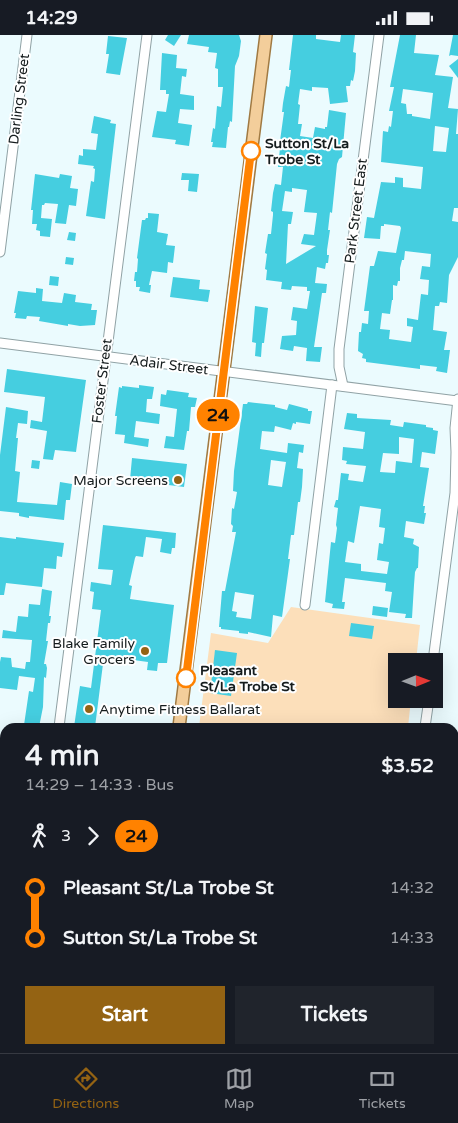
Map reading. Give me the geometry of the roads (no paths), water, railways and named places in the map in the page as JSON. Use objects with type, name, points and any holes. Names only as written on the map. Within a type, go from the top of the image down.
[{"type":"main road","points":[[179,723],[266,35]]},
{"type":"street","name":"Darling Street","points":[[0,252],[27,35]]},
{"type":"street","name":"Foster Street","points":[[59,723],[147,35]]},
{"type":"street","name":"Park Street East","points":[[343,386],[339,367],[339,349],[379,35]]},
{"type":"street","name":"Adair Street","points":[[0,343],[105,358],[458,400]]},
{"type":"street","points":[[305,605],[332,385]]},
{"type":"street","points":[[435,653],[455,493],[455,428],[458,400]]},
{"type":"street","points":[[455,493],[458,482]]},
{"type":"street","points":[[426,723],[428,708]]},
{"type":"place","name":"Sutton St/La Trobe St","points":[[251,151]]},
{"type":"place","name":"Major Screens","points":[[178,480]]},
{"type":"place","name":"Blake Family Grocers","points":[[145,651]]},
{"type":"place","name":"Pleasant St/La Trobe St","points":[[186,678]]},
{"type":"place","name":"Anytime Fitness Ballarat","points":[[89,709]]}]
